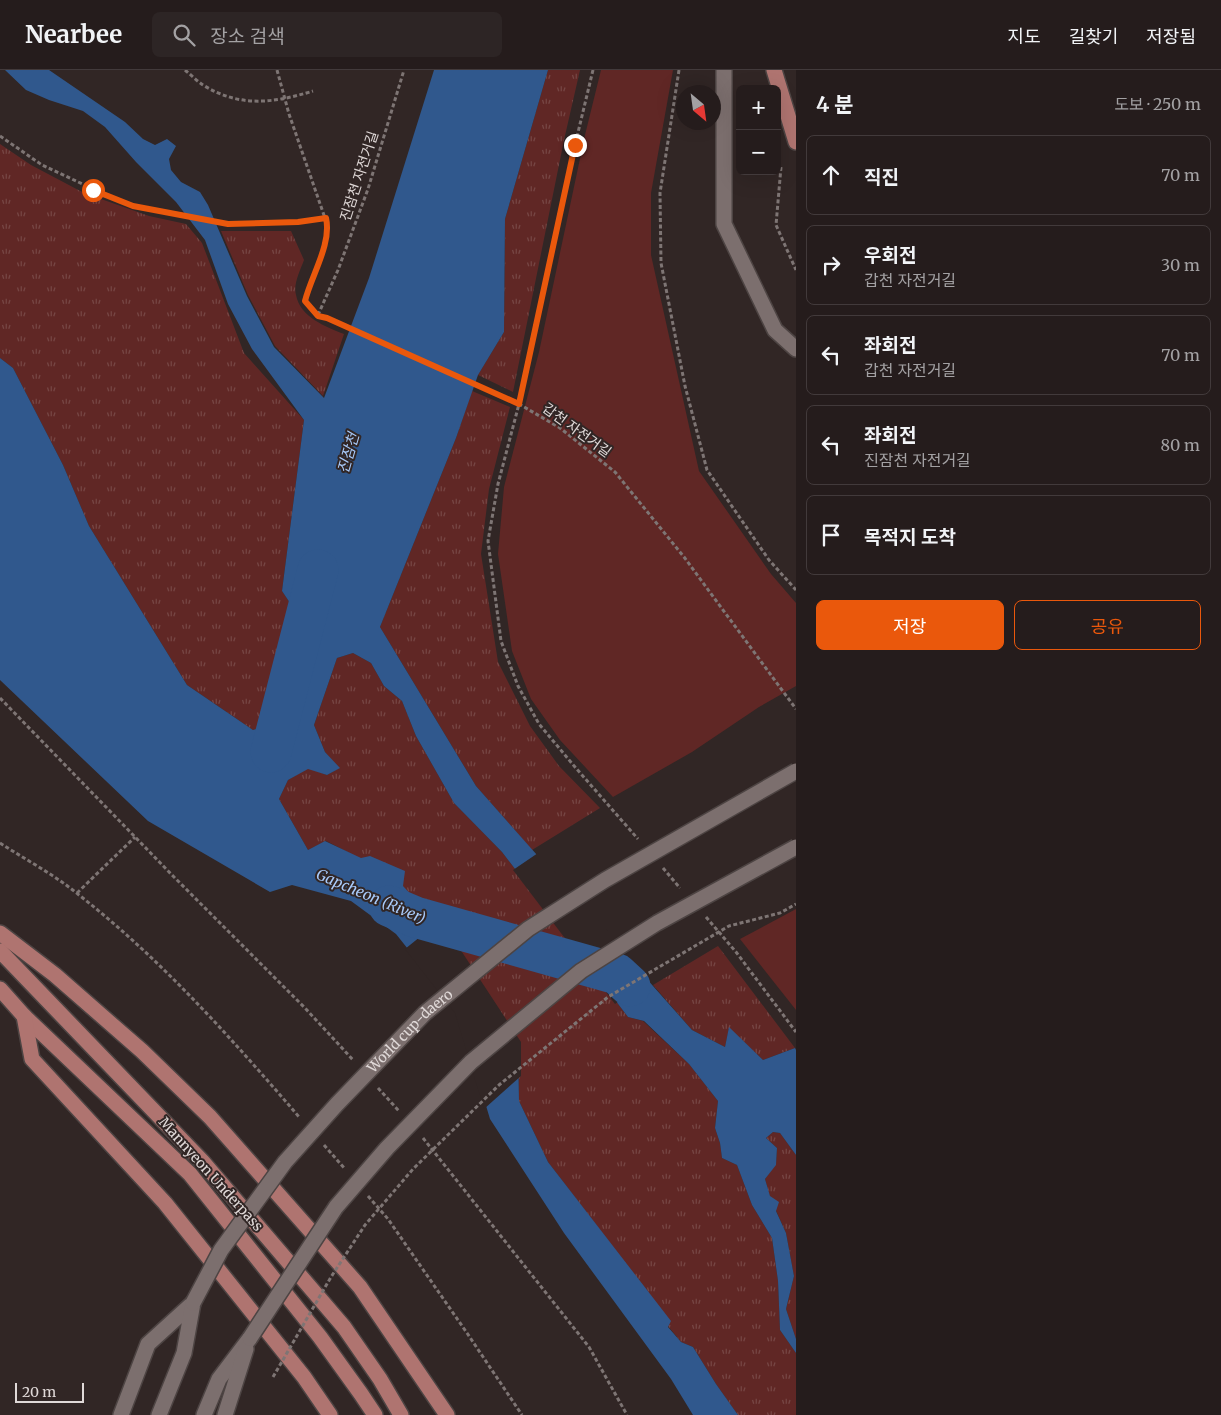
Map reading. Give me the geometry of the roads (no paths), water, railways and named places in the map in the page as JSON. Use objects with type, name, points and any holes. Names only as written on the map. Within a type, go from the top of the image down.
[{"type":"main road","points":[[774,70],[796,142]]},
{"type":"main road","points":[[0,933],[55,976],[135,1045],[210,1116],[360,1287],[448,1415]]},
{"type":"main road","name":"Mannyeon Underpass","points":[[0,951],[208,1168],[344,1327],[380,1379],[401,1415]]},
{"type":"main road","name":"Mannyeon Underpass","points":[[0,989],[24,1016],[190,1174],[320,1337],[375,1415]]},
{"type":"main road","points":[[24,1016],[32,1059],[165,1203],[304,1377],[330,1415]]},
{"type":"street","points":[[724,70],[724,224],[775,330],[796,349]]},
{"type":"street","name":"World cup-daero","points":[[159,1415],[184,1354],[193,1303],[221,1250],[285,1162],[337,1104],[425,1013],[528,929],[605,880],[796,771]]},
{"type":"street","points":[[204,1415],[219,1379],[250,1338],[336,1207],[386,1148],[471,1062],[581,971],[657,923],[796,847]]},
{"type":"street","points":[[121,1415],[148,1344],[193,1303]]},
{"type":"street","points":[[225,1415],[250,1338]]},
{"type":"water","points":[[5,70],[49,70],[125,122],[143,139],[155,145],[167,139],[176,146],[169,159],[171,170],[181,182],[200,192],[208,205],[247,296],[274,347],[324,398],[369,278],[434,70],[548,70],[505,219],[504,332],[478,375],[456,438],[380,627],[476,786],[692,1030],[725,1047],[729,1027],[763,1060],[795,1048],[796,1155],[780,1133],[773,1132],[766,1138],[777,1148],[776,1165],[765,1179],[770,1196],[779,1202],[776,1211],[786,1233],[794,1276],[786,1309],[796,1339],[796,1353],[780,1330],[778,1281],[772,1238],[752,1205],[737,1165],[722,1158],[715,1128],[718,1101],[689,1064],[644,1021],[628,1017],[502,852],[454,803],[416,736],[402,701],[384,686],[371,663],[353,653],[337,658],[314,725],[325,752],[340,768],[327,775],[308,769],[288,780],[279,799],[308,850],[325,841],[361,858],[370,856],[405,871],[403,886],[416,900],[433,913],[518,1042],[519,1101],[548,1162],[671,1321],[668,1327],[681,1342],[693,1347],[738,1415],[693,1415],[671,1379],[564,1233],[490,1119],[458,1012],[396,934],[351,901],[292,885],[270,892],[148,821],[0,680],[0,358],[13,368],[63,465],[89,526],[187,685],[253,730],[269,725],[316,642],[282,591],[304,420],[252,349],[228,304],[205,240],[176,202],[136,162],[105,127],[83,111],[26,90]]},
{"type":"waterway","name":"진잠천","points":[[271,752],[318,570]]},
{"type":"waterway","name":"Gapcheon (River)","points":[[389,906],[415,917],[617,974],[630,986]]}]
